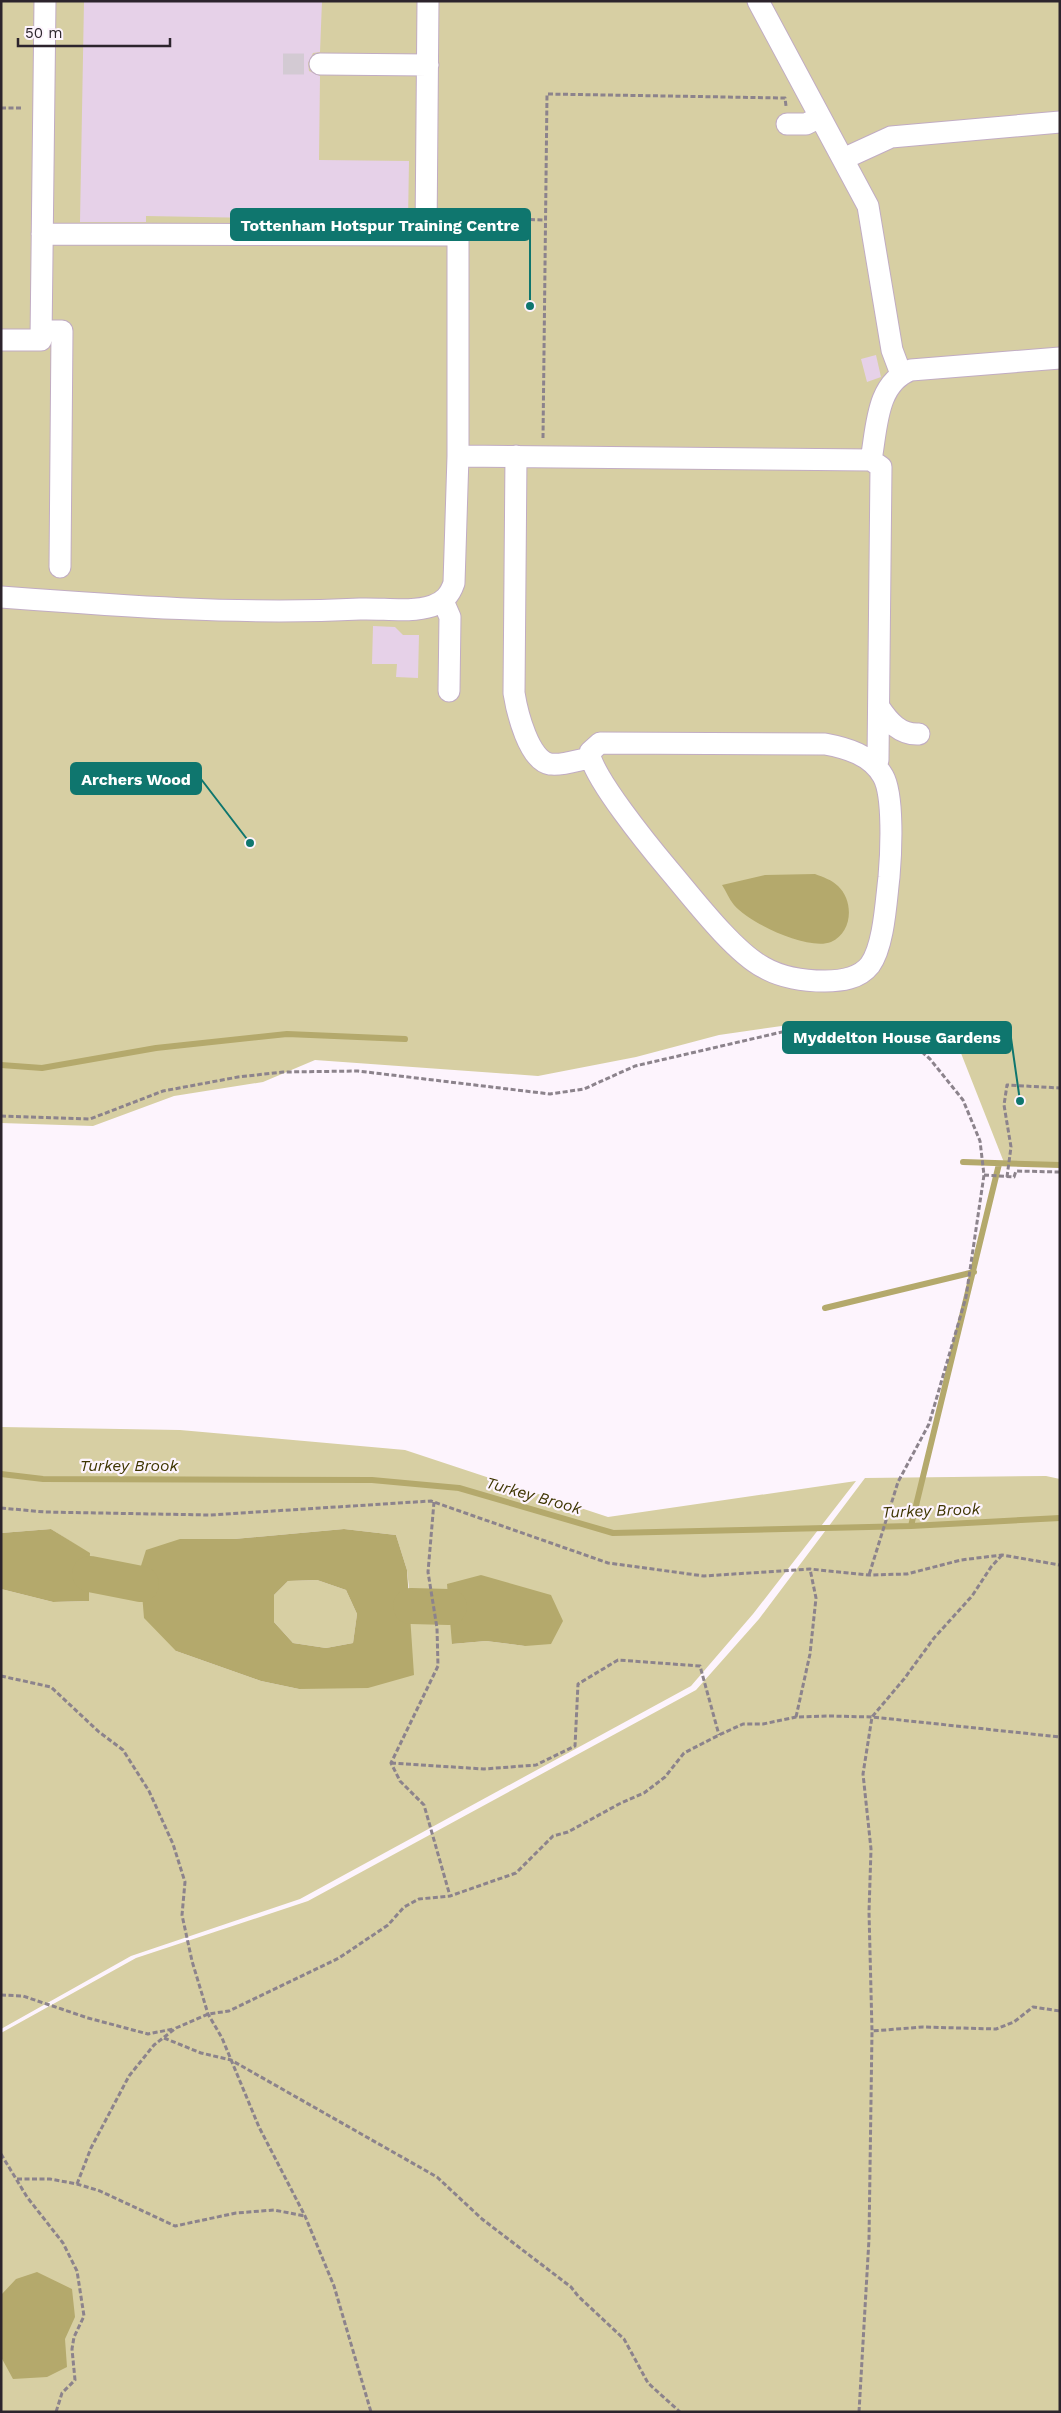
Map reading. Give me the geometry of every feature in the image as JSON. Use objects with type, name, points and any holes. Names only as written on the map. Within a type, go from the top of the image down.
[{"type":"lane","points":[[1,340],[42,340],[45,1]]},
{"type":"lane","points":[[426,235],[428,1]]},
{"type":"lane","points":[[758,1],[868,206],[892,350],[901,374]]},
{"type":"lane","points":[[320,64],[428,66]]},
{"type":"lane","points":[[787,124],[806,124],[820,117]]},
{"type":"lane","points":[[843,159],[890,137],[1060,122]]},
{"type":"lane","points":[[1,597],[106,605],[307,611],[423,608],[443,602],[450,594],[454,583],[458,456],[458,235],[42,234]]},
{"type":"lane","points":[[42,331],[62,331],[60,567]]},
{"type":"lane","points":[[872,460],[880,408],[888,389],[901,374],[911,370],[1060,358]]},
{"type":"lane","points":[[458,456],[872,460],[881,467],[878,760],[875,764]]},
{"type":"lane","points":[[516,456],[514,693],[516,704],[530,746],[543,762],[551,764],[589,758]]},
{"type":"lane","points":[[443,602],[450,617],[450,691]]},
{"type":"lane","points":[[879,707],[889,722],[901,731],[910,735],[919,734]]},
{"type":"lane","points":[[608,743],[825,744],[860,754],[875,764],[884,777],[888,796],[890,828],[887,894],[877,952],[870,965],[854,977],[837,981],[815,981],[795,978],[763,967],[725,934],[660,860],[598,775],[589,758],[594,746],[608,743]]},
{"type":"path","points":[[543,456],[544,220],[547,94],[785,98],[787,124]]},
{"type":"path","points":[[458,235],[461,217],[544,220]]},
{"type":"path","points":[[1,1116],[90,1119],[163,1091],[238,1077],[283,1072],[358,1071],[550,1094],[584,1089],[635,1066],[795,1029],[864,1027],[906,1038],[930,1059],[963,1100],[980,1140],[984,1175],[967,1279],[966,1296],[929,1424],[898,1482],[869,1575]]},
{"type":"path","points":[[1007,1177],[1011,1147],[1004,1105],[1006,1085],[1060,1088]]},
{"type":"path","points":[[984,1175],[1014,1177],[1016,1171],[1060,1172]]},
{"type":"path","points":[[1,1508],[45,1512],[210,1515],[434,1502],[608,1563],[704,1576],[810,1569],[869,1575],[907,1574],[960,1560],[1002,1555],[1060,1565]]},
{"type":"path","points":[[391,1763],[438,1666],[437,1628],[428,1572],[434,1502]]},
{"type":"path","points":[[859,2412],[869,2239],[872,2031],[871,1850],[863,1774],[872,1717],[904,1679],[934,1638],[972,1596],[991,1567],[1002,1555]]},
{"type":"path","points":[[796,1716],[810,1654],[816,1598],[810,1569]]},
{"type":"path","points":[[391,1763],[484,1768],[536,1765],[575,1746],[578,1684],[618,1660],[700,1666],[719,1735]]},
{"type":"path","points":[[1,1676],[51,1687],[99,1732],[123,1750],[148,1791],[173,1844],[185,1882],[182,1914],[192,1961],[208,2014],[222,2038],[259,2127],[305,2216],[334,2286],[370,2412]]},
{"type":"path","points":[[1,1995],[24,1996],[88,2018],[148,2034],[176,2028],[208,2014],[229,2011],[339,1958],[388,1925],[404,1907],[419,1899],[450,1896],[516,1873],[552,1836],[568,1832],[619,1804],[644,1793],[665,1777],[684,1753],[743,1724],[763,1724],[796,1716],[872,1717],[1060,1737]]},
{"type":"path","points":[[391,1763],[400,1781],[424,1805],[450,1896]]},
{"type":"path","points":[[872,2031],[923,2027],[996,2029],[1014,2022],[1033,2007],[1060,2011]]},
{"type":"path","points":[[77,2184],[91,2148],[129,2076],[154,2045],[176,2028]]},
{"type":"path","points":[[164,2038],[201,2053],[231,2060],[437,2177],[482,2218],[572,2287],[624,2339],[648,2383],[680,2412]]},
{"type":"path","points":[[1,2154],[69,2255],[77,2271],[84,2316],[74,2336],[72,2350],[74,2380],[62,2393],[56,2412]]},
{"type":"path","points":[[17,2179],[50,2179],[77,2184],[100,2191],[175,2226],[236,2213],[274,2210],[305,2216]]},
{"type":"shaded area","points":[[1,1],[1060,1],[1060,1167],[1005,1165],[955,1038],[810,1022],[719,1035],[636,1057],[538,1076],[315,1060],[263,1082],[174,1096],[93,1126],[1,1123]]},
{"type":"shaded area","points":[[815,874],[830,880],[838,886],[847,900],[849,908],[849,916],[844,931],[831,942],[821,944],[794,939],[752,920],[734,905],[722,885],[765,875]]},
{"type":"shaded area","points":[[1,1427],[180,1430],[405,1450],[608,1517],[856,1481],[753,1614],[691,1686],[300,1899],[131,1956],[1,2029],[1,1589],[53,1602],[89,1601],[90,1554],[51,1529],[1,1533]],"holes":[[[344,1529],[396,1535],[407,1570],[411,1606],[299,1689],[261,1681],[176,1651],[180,1539],[234,1539]],[[481,1575],[525,1646],[486,1641],[452,1644]]]},
{"type":"shaded area","points":[[1046,1476],[1060,1479],[1060,2412],[1,2412],[1,2033],[136,1958],[308,1901],[696,1690],[759,1619],[865,1478]]},
{"type":"shaded area","points":[[51,1529],[90,1553],[89,1601],[53,1602],[1,1589],[1,1533]]},
{"type":"shaded area","points":[[344,1529],[396,1535],[407,1570],[414,1675],[368,1688],[299,1689],[261,1681],[176,1651],[144,1618],[140,1569],[146,1550],[180,1539],[234,1539]],"holes":[[[317,1580],[346,1590],[357,1614],[353,1643],[326,1648],[293,1643],[274,1622],[274,1595],[288,1581]]]},
{"type":"shaded area","points":[[481,1575],[551,1595],[563,1621],[551,1644],[525,1646],[486,1641],[452,1644],[447,1584]]},
{"type":"shaded area","points":[[317,1580],[346,1590],[357,1614],[353,1643],[326,1648],[293,1643],[274,1622],[274,1595],[288,1581]]},
{"type":"shaded area","points":[[37,2272],[72,2289],[75,2317],[65,2339],[67,2367],[47,2377],[13,2379],[1,2357],[1,2295],[16,2279]]},
{"type":"building","points":[[84,1],[322,1],[320,52],[313,53],[308,63],[309,71],[320,76],[319,160],[409,161],[408,221],[146,216],[146,222],[80,222]]},
{"type":"building","points":[[876,355],[881,377],[867,382],[861,359]]},
{"type":"building","points":[[373,626],[395,627],[403,635],[419,635],[418,678],[396,677],[397,664],[372,664]]},
{"type":"waterway","points":[[1,1065],[42,1068],[156,1048],[287,1034],[405,1039]]},
{"type":"waterway","points":[[963,1162],[1060,1165]]},
{"type":"waterway","points":[[911,1526],[999,1164]]},
{"type":"waterway","points":[[825,1308],[974,1272]]},
{"type":"waterway","name":"Turkey Brook","points":[[1,1474],[43,1479],[372,1480],[459,1488],[613,1533],[911,1526],[1060,1518]]},
{"type":"waterway","points":[[90,1574],[141,1584]]},
{"type":"waterway","points":[[411,1606],[449,1607]]},
{"type":"tunnel","points":[[283,64],[320,64]]},
{"type":"place","name":"Tottenham Hotspur Training Centre","points":[[530,306]]},
{"type":"place","name":"Archers Wood","points":[[250,843]]},
{"type":"place","name":"Myddelton House Gardens","points":[[1020,1101]]}]
